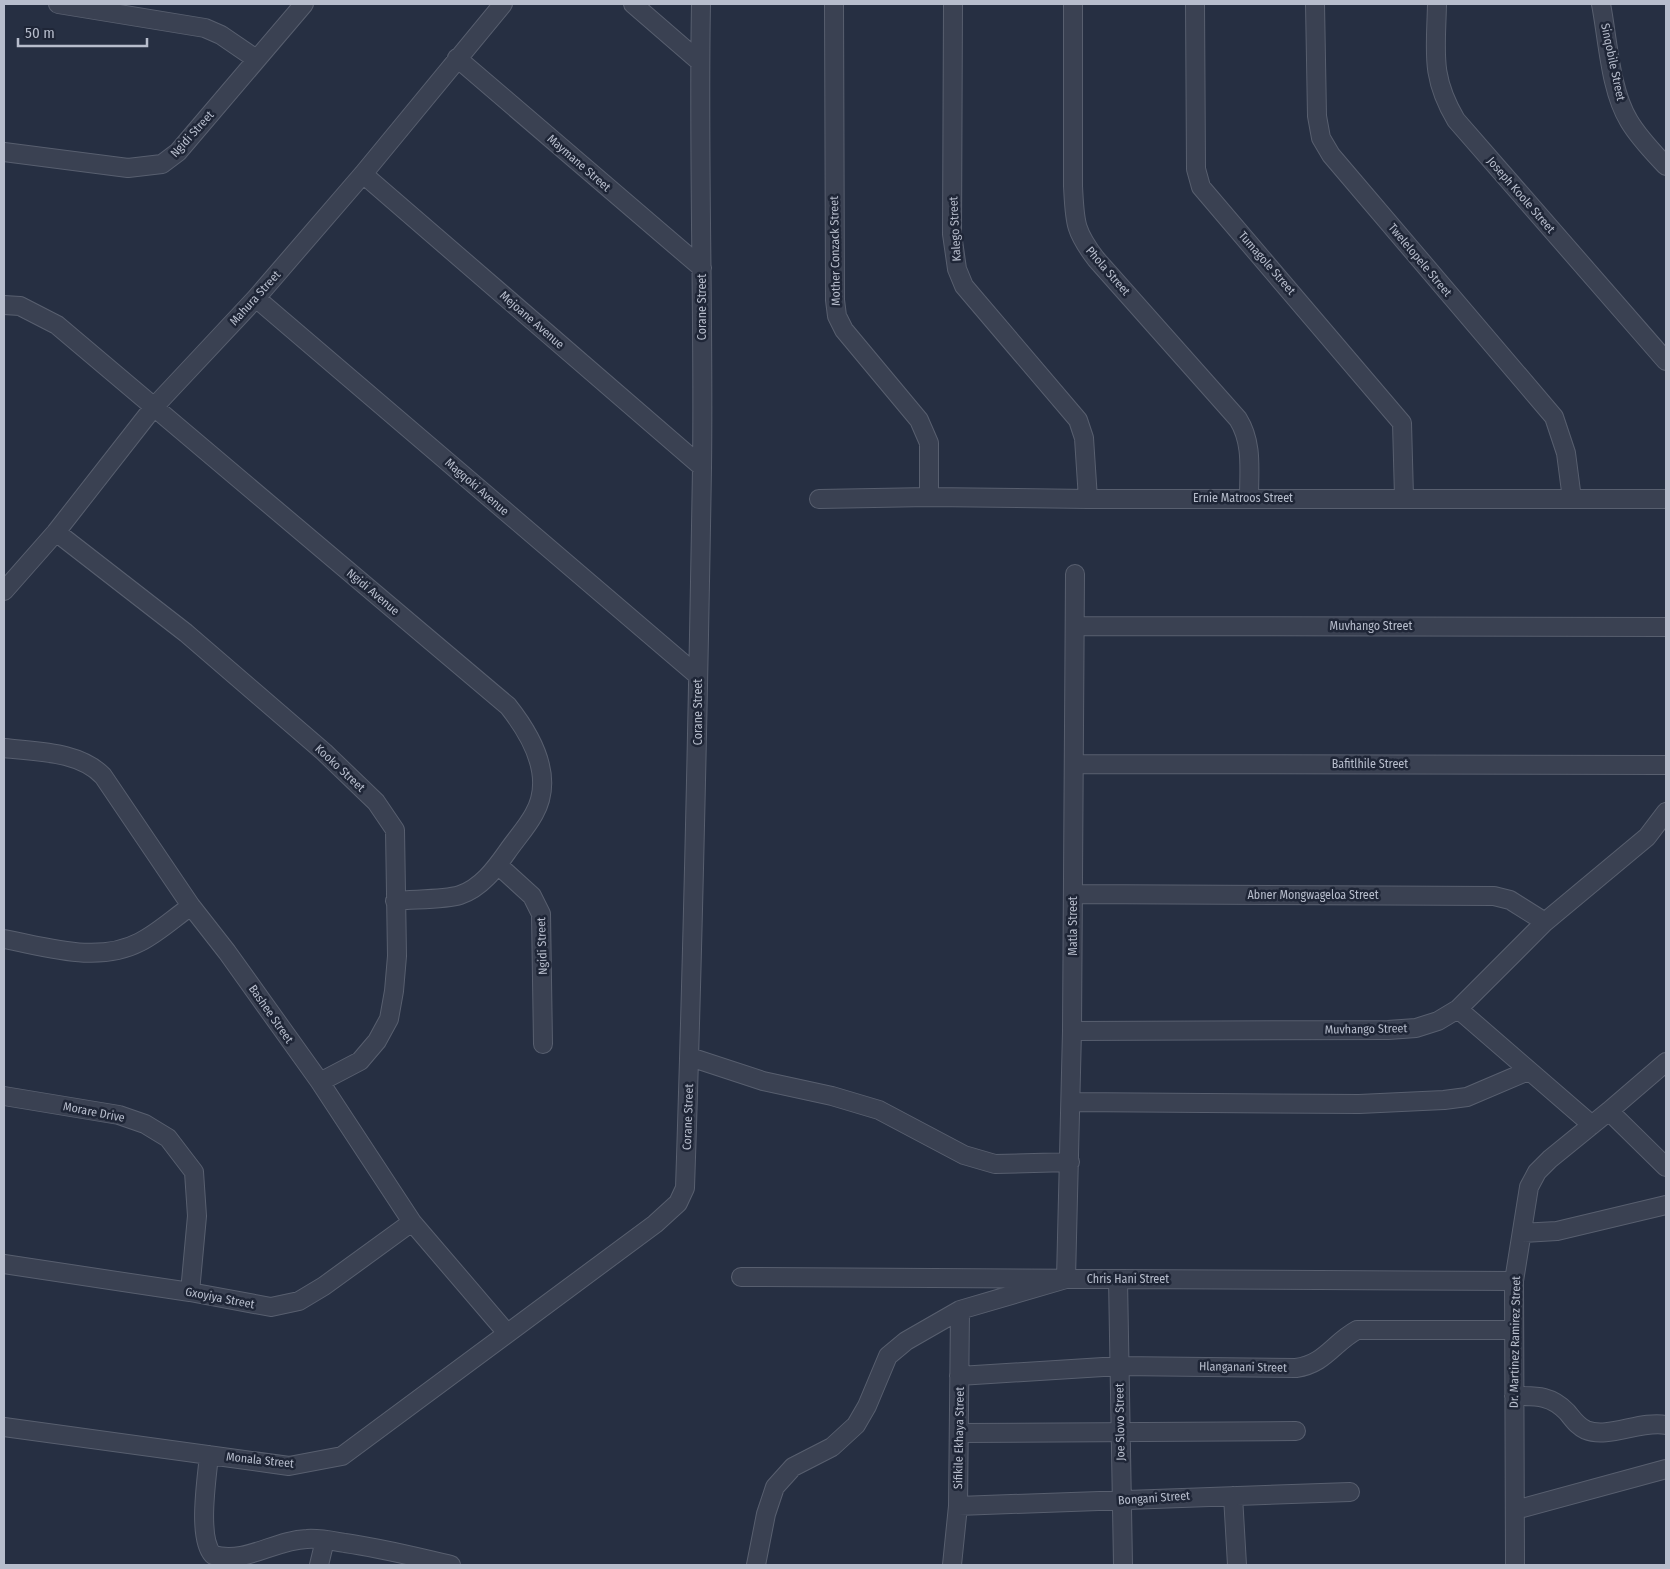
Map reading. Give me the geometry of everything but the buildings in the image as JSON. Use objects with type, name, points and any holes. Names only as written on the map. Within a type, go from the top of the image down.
[{"type":"street","points":[[58,4],[205,28],[222,35],[256,59]]},
{"type":"street","name":"Ngidi Street","points":[[4,152],[128,168],[162,164],[178,152],[304,4]]},
{"type":"street","name":"Mahura Street","points":[[4,591],[56,532],[153,408],[256,298],[363,174],[503,4]]},
{"type":"street","points":[[633,4],[700,62]]},
{"type":"street","name":"Corane Street","points":[[507,1333],[655,1224],[678,1203],[686,1188],[698,782],[697,675],[702,467],[701,4]]},
{"type":"street","name":"Mother Conzack Street","points":[[834,4],[835,300],[838,316],[844,330],[919,420],[929,443],[929,497]]},
{"type":"street","name":"Kalego Street","points":[[953,4],[952,234],[957,269],[964,286],[1078,420],[1084,438],[1088,499]]},
{"type":"street","name":"Phola Street","points":[[1073,4],[1073,186],[1074,216],[1080,238],[1096,259],[1238,419],[1246,431],[1249,448],[1249,498]]},
{"type":"street","name":"Tumagole Street","points":[[1195,4],[1196,168],[1202,187],[1402,423],[1404,498]]},
{"type":"street","name":"Twelelopele Street","points":[[1315,4],[1317,116],[1321,138],[1331,155],[1554,416],[1566,452],[1572,499]]},
{"type":"street","name":"Joseph Koole Street","points":[[1437,4],[1436,68],[1439,86],[1456,120],[1666,361]]},
{"type":"street","name":"Sinqobile Street","points":[[1602,4],[1618,97],[1628,120],[1644,142],[1666,166]]},
{"type":"street","name":"Maymane Street","points":[[457,58],[702,268]]},
{"type":"street","name":"Mejoane Avenue","points":[[363,174],[702,467]]},
{"type":"street","name":"Magqoki Avenue","points":[[256,298],[697,675]]},
{"type":"street","name":"Ngidi Avenue","points":[[4,305],[20,306],[56,325],[508,706],[524,726],[534,744],[540,767],[542,788],[535,813],[498,865],[482,882],[460,895],[395,901]]},
{"type":"street","name":"Ernie Matroos Street","points":[[819,499],[929,497],[1088,499],[1666,499]]},
{"type":"street","name":"Kooko Street","points":[[56,532],[186,633],[324,752],[376,802],[395,830],[396,956],[394,991],[388,1019],[377,1041],[360,1061],[320,1082]]},
{"type":"street","name":"Matla Street","points":[[1066,1279],[1072,1031],[1075,574]]},
{"type":"street","name":"Muvhango Street","points":[[1075,626],[1666,627]]},
{"type":"street","name":"Bashee Street","points":[[4,748],[67,757],[86,762],[103,776],[191,906],[227,952],[320,1082],[412,1222],[507,1333]]},
{"type":"street","name":"Bafitlhile Street","points":[[1074,764],[1666,765]]},
{"type":"street","name":"Muvhango Street","points":[[1072,1031],[1388,1030],[1416,1028],[1438,1021],[1458,1009],[1545,922],[1647,837],[1666,812]]},
{"type":"street","name":"Ngidi Street","points":[[498,865],[532,896],[541,914],[543,1044]]},
{"type":"street","name":"Abner Mongwageloa Street","points":[[1073,894],[1494,896],[1510,900],[1545,922]]},
{"type":"street","points":[[4,939],[76,952],[105,952],[126,948],[141,942],[191,906]]},
{"type":"street","points":[[1458,1009],[1592,1125]]},
{"type":"street","points":[[690,1057],[762,1081],[832,1096],[879,1110],[964,1155],[995,1164],[1070,1162]]},
{"type":"street","name":"Dr. Martinez Ramirez Street","points":[[1515,1565],[1514,1281],[1529,1187],[1537,1172],[1666,1062]]},
{"type":"street","points":[[1071,1102],[1359,1104],[1444,1100],[1467,1097],[1528,1071]]},
{"type":"street","name":"Morare Drive","points":[[4,1096],[119,1115],[145,1124],[168,1138],[194,1172],[197,1216],[190,1292]]},
{"type":"street","points":[[1610,1111],[1660,1148],[1666,1167]]},
{"type":"street","points":[[1522,1233],[1557,1231],[1666,1205]]},
{"type":"street","name":"Gxoyiya Street","points":[[4,1264],[190,1292],[271,1307],[299,1301],[324,1286],[412,1222]]},
{"type":"street","name":"Chris Hani Street","points":[[741,1277],[1514,1281]]},
{"type":"street","points":[[756,1565],[766,1514],[775,1487],[793,1467],[832,1447],[856,1425],[868,1406],[888,1356],[906,1341],[960,1310],[1066,1279]]},
{"type":"street","name":"Joe Slovo Street","points":[[1118,1279],[1123,1565]]},
{"type":"street","name":"Sifikile Ekhaya Street","points":[[952,1565],[958,1506],[960,1310]]},
{"type":"street","name":"Hlanganani Street","points":[[959,1376],[1119,1366],[1296,1368],[1314,1364],[1345,1336],[1356,1330],[1514,1330]]},
{"type":"street","name":"Monala Street","points":[[4,1426],[289,1466],[342,1456],[507,1333]]},
{"type":"street","points":[[1514,1396],[1541,1396],[1553,1400],[1577,1425],[1588,1431],[1601,1432],[1657,1424],[1666,1425]]},
{"type":"street","points":[[959,1433],[1296,1431]]},
{"type":"street","points":[[209,1455],[205,1525],[206,1542],[213,1555],[226,1558],[248,1555],[300,1540],[325,1540],[377,1548],[451,1565]]},
{"type":"street","points":[[1514,1510],[1666,1470]]},
{"type":"street","name":"Bongani Street","points":[[958,1506],[1350,1492]]},
{"type":"street","points":[[1233,1496],[1237,1565]]},
{"type":"street","points":[[320,1565],[325,1540]]}]
